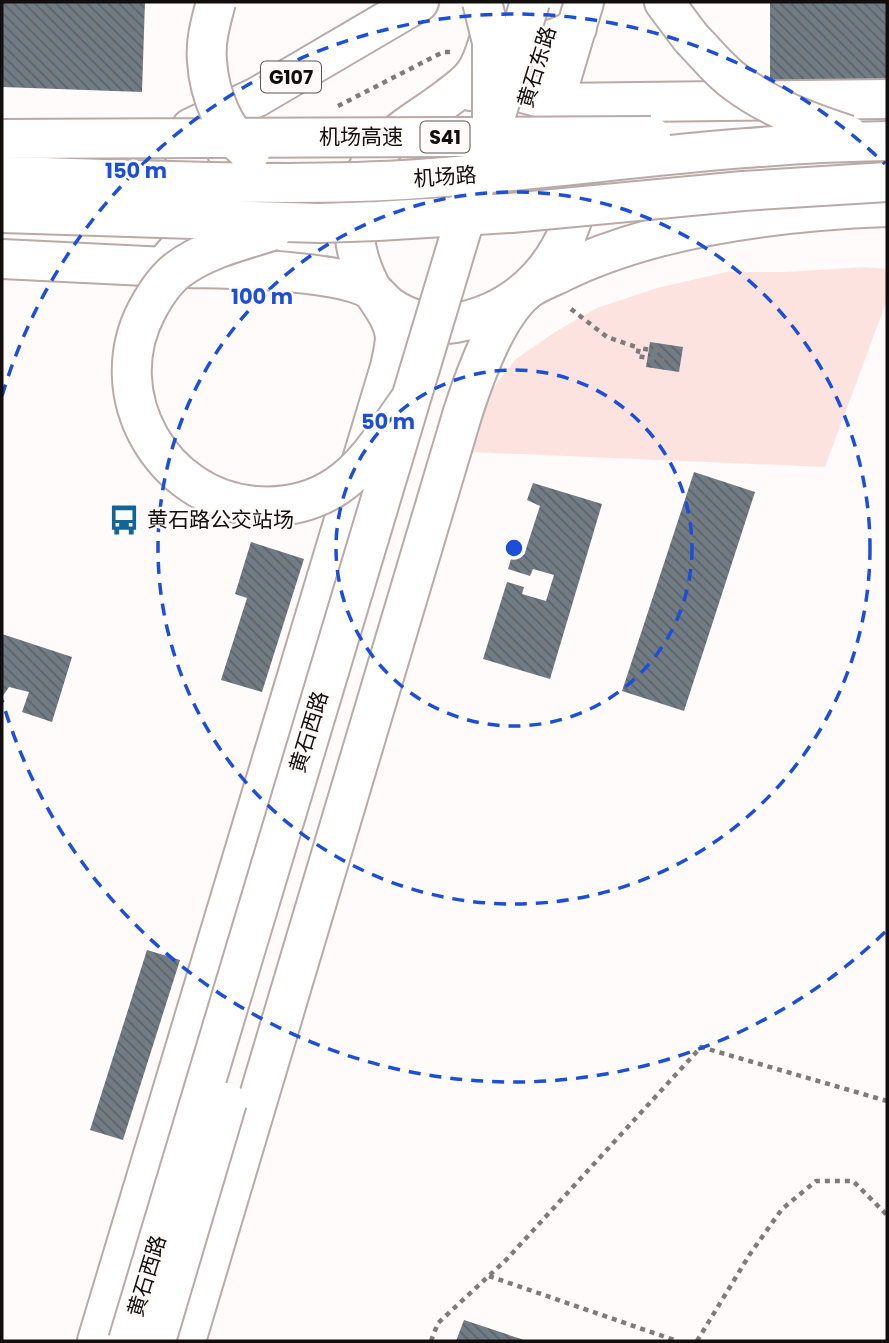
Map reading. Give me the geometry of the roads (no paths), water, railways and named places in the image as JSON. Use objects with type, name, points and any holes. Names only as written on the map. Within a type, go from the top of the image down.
[{"type":"main road","points":[[216,2],[208,30],[207,62],[216,100],[228,130],[246,151],[268,167],[311,182]]},
{"type":"main road","name":"G107","points":[[2,137],[167,140],[257,97],[419,2]]},
{"type":"main road","points":[[503,2],[518,30],[533,40],[550,41],[573,11]]},
{"type":"main road","points":[[97,1341],[390,367],[395,335],[386,311],[373,291],[354,240],[354,215],[363,178],[386,142],[440,104],[473,76],[503,2]]},
{"type":"main road","points":[[503,2],[492,42],[505,128]]},
{"type":"main road","points":[[664,2],[691,38],[731,79],[750,92],[803,119],[880,139]]},
{"type":"main road","points":[[554,103],[573,11]]},
{"type":"main road","name":"黄石东路","points":[[505,128],[573,11]]},
{"type":"main road","points":[[186,1341],[468,398],[489,344],[502,320],[552,264],[565,240],[578,195],[581,175],[576,127],[568,114],[554,103],[536,96],[492,88],[474,90],[440,104]]},
{"type":"main road","points":[[554,103],[887,99]]},
{"type":"main road","name":"黄石西路","points":[[128,1341],[409,401],[505,128]]},
{"type":"main road","name":"黄石西路","points":[[156,1341],[505,128]]},
{"type":"main road","name":"机场高速","points":[[2,137],[880,139]]},
{"type":"main road","name":"机场路","points":[[2,176],[311,182],[416,179],[728,149],[880,139]]},
{"type":"main road","points":[[167,140],[386,142]]},
{"type":"main road","points":[[162,267],[183,246],[191,232],[196,215],[197,193],[194,177],[167,140]]},
{"type":"main road","points":[[2,188],[887,184]]},
{"type":"main road","name":"机场路","points":[[2,213],[319,223],[444,218],[743,191],[887,184]]},
{"type":"main road","points":[[2,259],[336,278],[373,291],[388,306],[405,315],[430,323],[453,324],[486,314],[590,258],[669,236],[761,218],[887,207]]},
{"type":"main road","points":[[319,223],[279,229],[207,253],[179,269],[163,285],[142,319],[135,338],[135,405],[147,434],[166,463],[198,490],[239,505],[290,505],[318,496],[355,471],[373,452],[409,401]]},
{"type":"main road","points":[[363,459],[385,458],[397,461],[441,485]]},
{"type":"place","name":"黄石路公交站场","points":[[124,520]]}]
